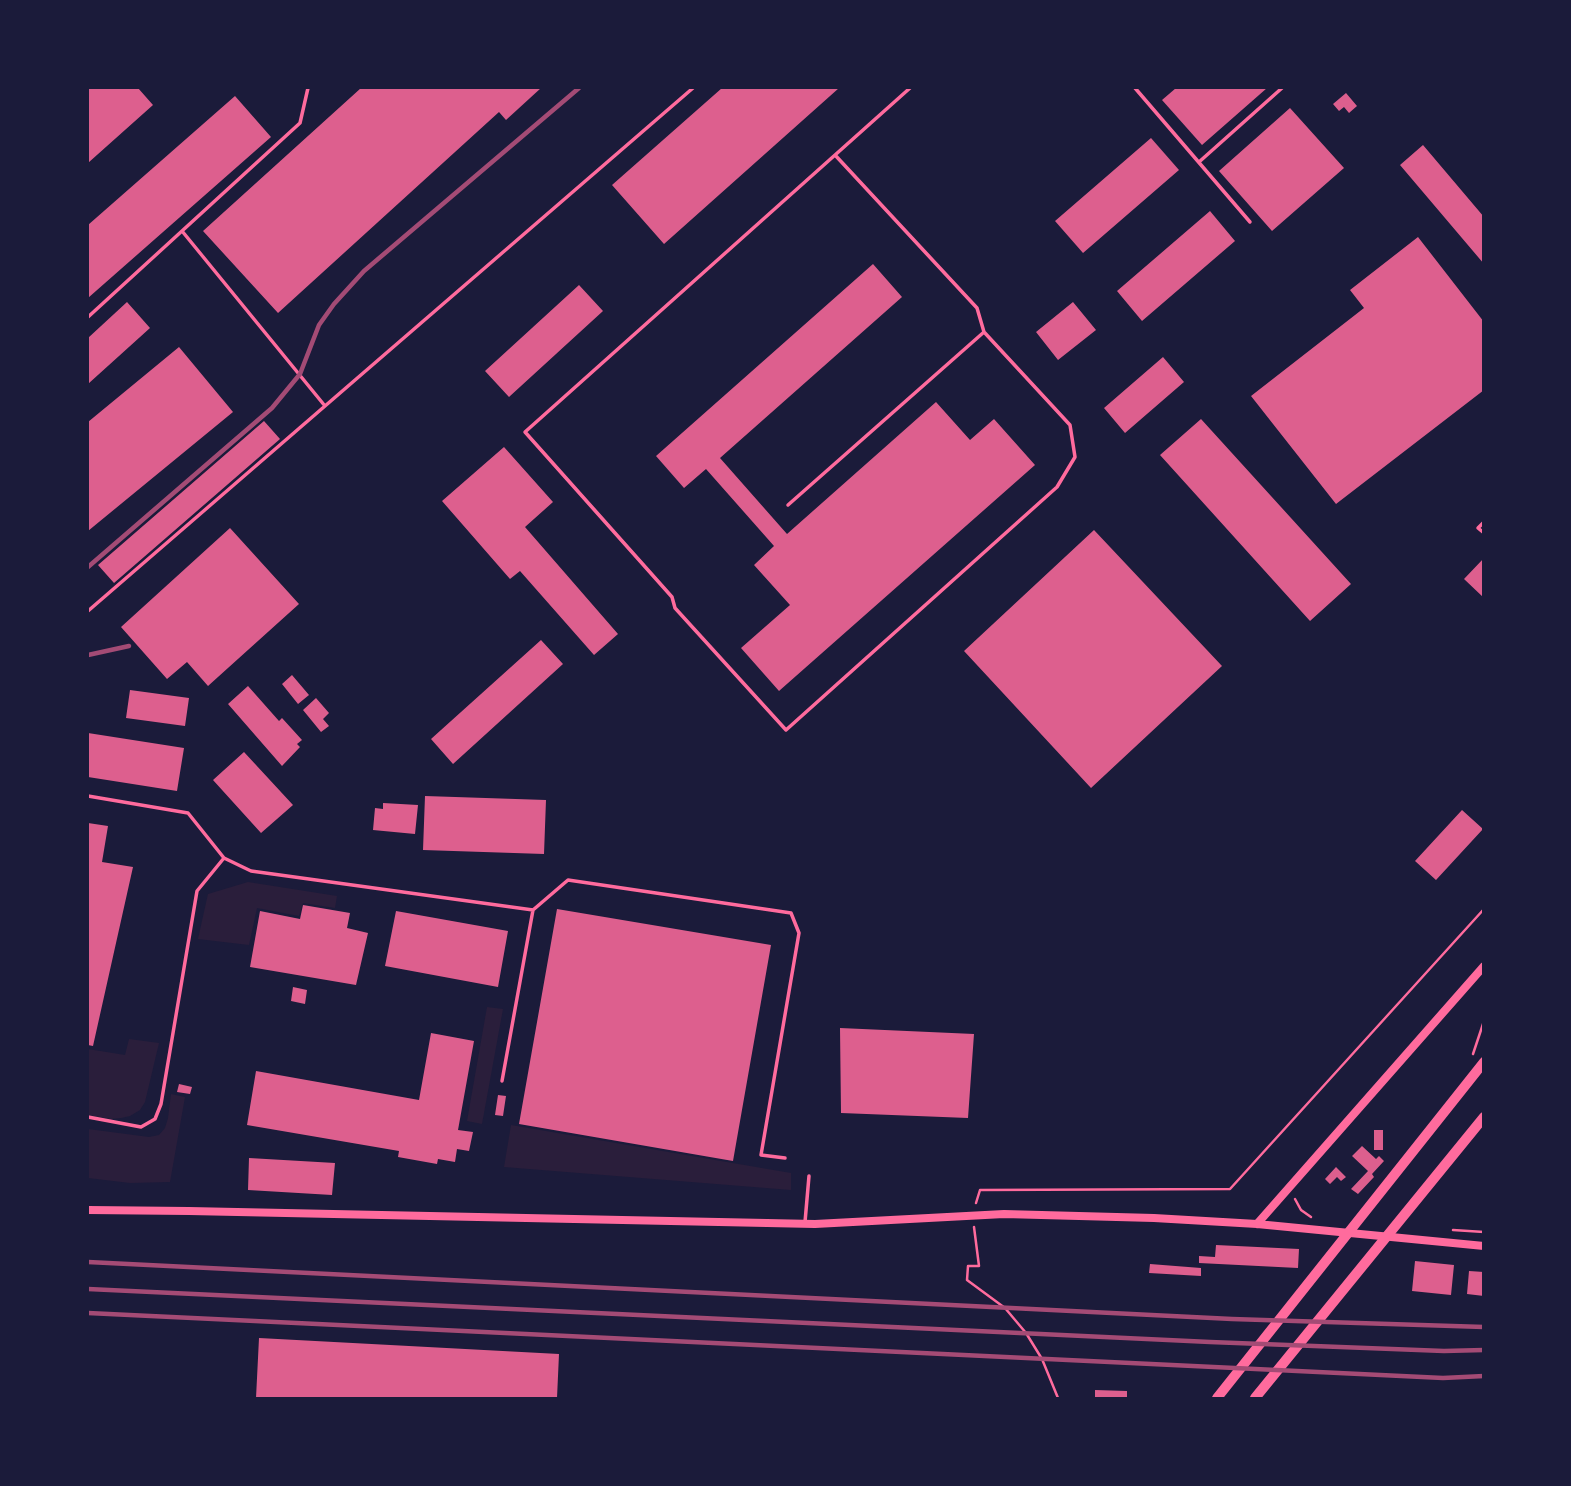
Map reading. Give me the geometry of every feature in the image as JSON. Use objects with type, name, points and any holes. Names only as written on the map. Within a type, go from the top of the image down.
[{"type":"main road","points":[[1217,1398],[1483,1062]]},
{"type":"main road","points":[[1255,1398],[1483,1117]]},
{"type":"street","points":[[1257,1224],[1483,967]]},
{"type":"street","points":[[88,1210],[805,1224],[1004,1214],[1257,1224],[1483,1246]]},
{"type":"lane","points":[[88,317],[300,123],[308,88]]},
{"type":"lane","points":[[88,611],[694,88]]},
{"type":"lane","points":[[835,155],[977,308],[984,332],[1070,425],[1074,457],[1057,487],[786,730],[675,608],[672,597],[526,432],[835,155],[910,88]]},
{"type":"lane","points":[[1135,88],[1250,222]]},
{"type":"lane","points":[[1199,162],[1282,88]]},
{"type":"lane","points":[[182,231],[325,406]]},
{"type":"lane","points":[[788,505],[984,332]]},
{"type":"lane","points":[[1483,522],[1478,528],[1483,533]]},
{"type":"lane","points":[[88,796],[188,813],[224,858],[251,871],[533,910]]},
{"type":"lane","points":[[88,1117],[141,1127],[155,1119],[161,1104],[197,891],[224,858]]},
{"type":"lane","points":[[502,1081],[533,910],[568,880],[791,913],[799,933],[761,1154],[785,1158]]},
{"type":"lane","points":[[805,1224],[809,1176]]},
{"type":"path","points":[[1058,1398],[1042,1359],[1026,1333],[1005,1308],[967,1280],[968,1266],[979,1266],[972,1216],[980,1190],[1230,1189],[1483,909]]},
{"type":"path","points":[[1471,1060],[1483,1021]]},
{"type":"path","points":[[1295,1193],[1295,1200],[1301,1210],[1315,1220]]},
{"type":"path","points":[[1443,1230],[1483,1232]]},
{"type":"shaded area","points":[[248,882],[337,896],[335,908],[303,903],[299,916],[257,908],[249,945],[198,939],[208,894]]},
{"type":"shaded area","points":[[487,1007],[503,1009],[482,1124],[467,1121]]},
{"type":"shaded area","points":[[129,1039],[159,1043],[145,1102],[140,1110],[130,1116],[111,1119],[88,1115],[88,1049],[125,1055]]},
{"type":"shaded area","points":[[171,1094],[185,1097],[170,1182],[130,1183],[88,1178],[88,1129],[149,1137],[159,1135],[168,1118]]},
{"type":"shaded area","points":[[511,1125],[791,1173],[791,1190],[504,1167]]},
{"type":"building","points":[[138,88],[153,105],[88,163],[88,90]]},
{"type":"building","points":[[361,88],[541,88],[506,120],[499,112],[278,313],[203,231]]},
{"type":"building","points":[[722,88],[839,88],[664,244],[612,185]]},
{"type":"building","points":[[1176,88],[1267,88],[1202,145],[1162,100]]},
{"type":"building","points":[[1346,93],[1357,106],[1349,113],[1344,107],[1339,111],[1333,104]]},
{"type":"building","points":[[235,96],[271,137],[88,298],[88,225]]},
{"type":"building","points":[[1290,108],[1344,168],[1272,231],[1219,171]]},
{"type":"building","points":[[1151,138],[1179,170],[1083,253],[1055,221]]},
{"type":"building","points":[[1423,145],[1484,217],[1484,264],[1400,165]]},
{"type":"building","points":[[1210,211],[1235,241],[1142,321],[1117,291]]},
{"type":"building","points":[[1418,237],[1484,322],[1484,390],[1336,504],[1251,396],[1364,308],[1350,290]]},
{"type":"building","points":[[873,264],[902,297],[720,458],[787,534],[936,402],[970,440],[994,419],[1035,465],[779,691],[741,648],[790,605],[754,565],[774,546],[706,469],[684,488],[656,456]]},
{"type":"building","points":[[579,285],[603,311],[509,397],[485,371]]},
{"type":"building","points":[[127,302],[150,328],[88,384],[88,338]]},
{"type":"building","points":[[1073,302],[1096,330],[1058,360],[1036,332]]},
{"type":"building","points":[[179,347],[233,412],[88,531],[88,422]]},
{"type":"building","points":[[1163,357],[1184,382],[1125,433],[1104,408]]},
{"type":"building","points":[[1201,419],[1351,584],[1310,621],[1160,455]]},
{"type":"building","points":[[264,421],[280,439],[114,583],[98,565]]},
{"type":"building","points":[[504,447],[553,502],[525,527],[618,634],[594,655],[520,571],[510,579],[442,501]]},
{"type":"building","points":[[230,528],[299,604],[208,686],[187,662],[167,679],[121,627]]},
{"type":"building","points":[[1094,530],[1222,666],[1091,788],[964,651]]},
{"type":"building","points":[[1484,558],[1484,598],[1464,579]]},
{"type":"building","points":[[541,640],[563,664],[453,764],[431,739]]},
{"type":"building","points":[[292,675],[309,695],[298,704],[282,684]]},
{"type":"building","points":[[248,686],[279,721],[282,718],[302,740],[297,744],[300,747],[282,766],[228,704]]},
{"type":"building","points":[[130,690],[189,698],[185,726],[126,718]]},
{"type":"building","points":[[316,698],[329,713],[323,719],[329,726],[321,732],[303,710]]},
{"type":"building","points":[[88,733],[184,748],[177,791],[88,777]]},
{"type":"building","points":[[244,752],[293,805],[261,833],[213,780]]},
{"type":"building","points":[[425,796],[546,800],[544,854],[423,850]]},
{"type":"building","points":[[383,803],[418,805],[415,834],[373,830],[375,808],[383,809]]},
{"type":"building","points":[[1462,810],[1483,829],[1436,880],[1415,861]]},
{"type":"building","points":[[88,823],[108,826],[102,862],[133,867],[93,1046],[88,1045]]},
{"type":"building","points":[[303,905],[350,913],[347,928],[368,933],[356,985],[250,967],[260,911],[300,919]]},
{"type":"building","points":[[557,909],[771,945],[733,1161],[519,1124]]},
{"type":"building","points":[[396,911],[508,931],[498,987],[385,966]]},
{"type":"building","points":[[293,987],[307,990],[305,1004],[291,1001]]},
{"type":"building","points":[[840,1028],[974,1034],[968,1118],[841,1113]]},
{"type":"building","points":[[431,1033],[474,1041],[458,1130],[473,1132],[469,1151],[457,1149],[455,1162],[438,1159],[437,1164],[398,1157],[399,1151],[247,1125],[256,1071],[419,1100]]},
{"type":"building","points":[[179,1084],[192,1087],[190,1094],[177,1092]]},
{"type":"building","points":[[498,1095],[506,1096],[503,1116],[495,1115]]},
{"type":"building","points":[[1374,1130],[1383,1130],[1383,1150],[1374,1150]]},
{"type":"building","points":[[1362,1146],[1376,1159],[1379,1156],[1384,1161],[1358,1194],[1351,1189],[1368,1171],[1352,1156]]},
{"type":"building","points":[[249,1158],[335,1163],[332,1195],[248,1190]]},
{"type":"building","points":[[1336,1167],[1346,1177],[1341,1181],[1337,1177],[1330,1184],[1325,1179]]},
{"type":"building","points":[[1216,1245],[1299,1249],[1298,1268],[1199,1263],[1199,1256],[1215,1257]]},
{"type":"building","points":[[1415,1261],[1454,1265],[1451,1295],[1412,1291]]},
{"type":"building","points":[[1150,1264],[1201,1268],[1201,1276],[1149,1273]]},
{"type":"building","points":[[1469,1271],[1484,1272],[1484,1296],[1467,1294]]},
{"type":"building","points":[[259,1338],[559,1354],[557,1398],[256,1398]]},
{"type":"building","points":[[1095,1390],[1127,1391],[1127,1398],[1095,1398]]},
{"type":"railway","points":[[88,567],[272,408],[300,374],[319,325],[364,271],[579,88]]},
{"type":"railway","points":[[88,655],[129,646]]},
{"type":"railway","points":[[88,1262],[1232,1319],[1484,1327]]},
{"type":"railway","points":[[88,1289],[1210,1342],[1444,1351],[1484,1350]]},
{"type":"railway","points":[[88,1313],[1443,1378],[1484,1376]]}]
